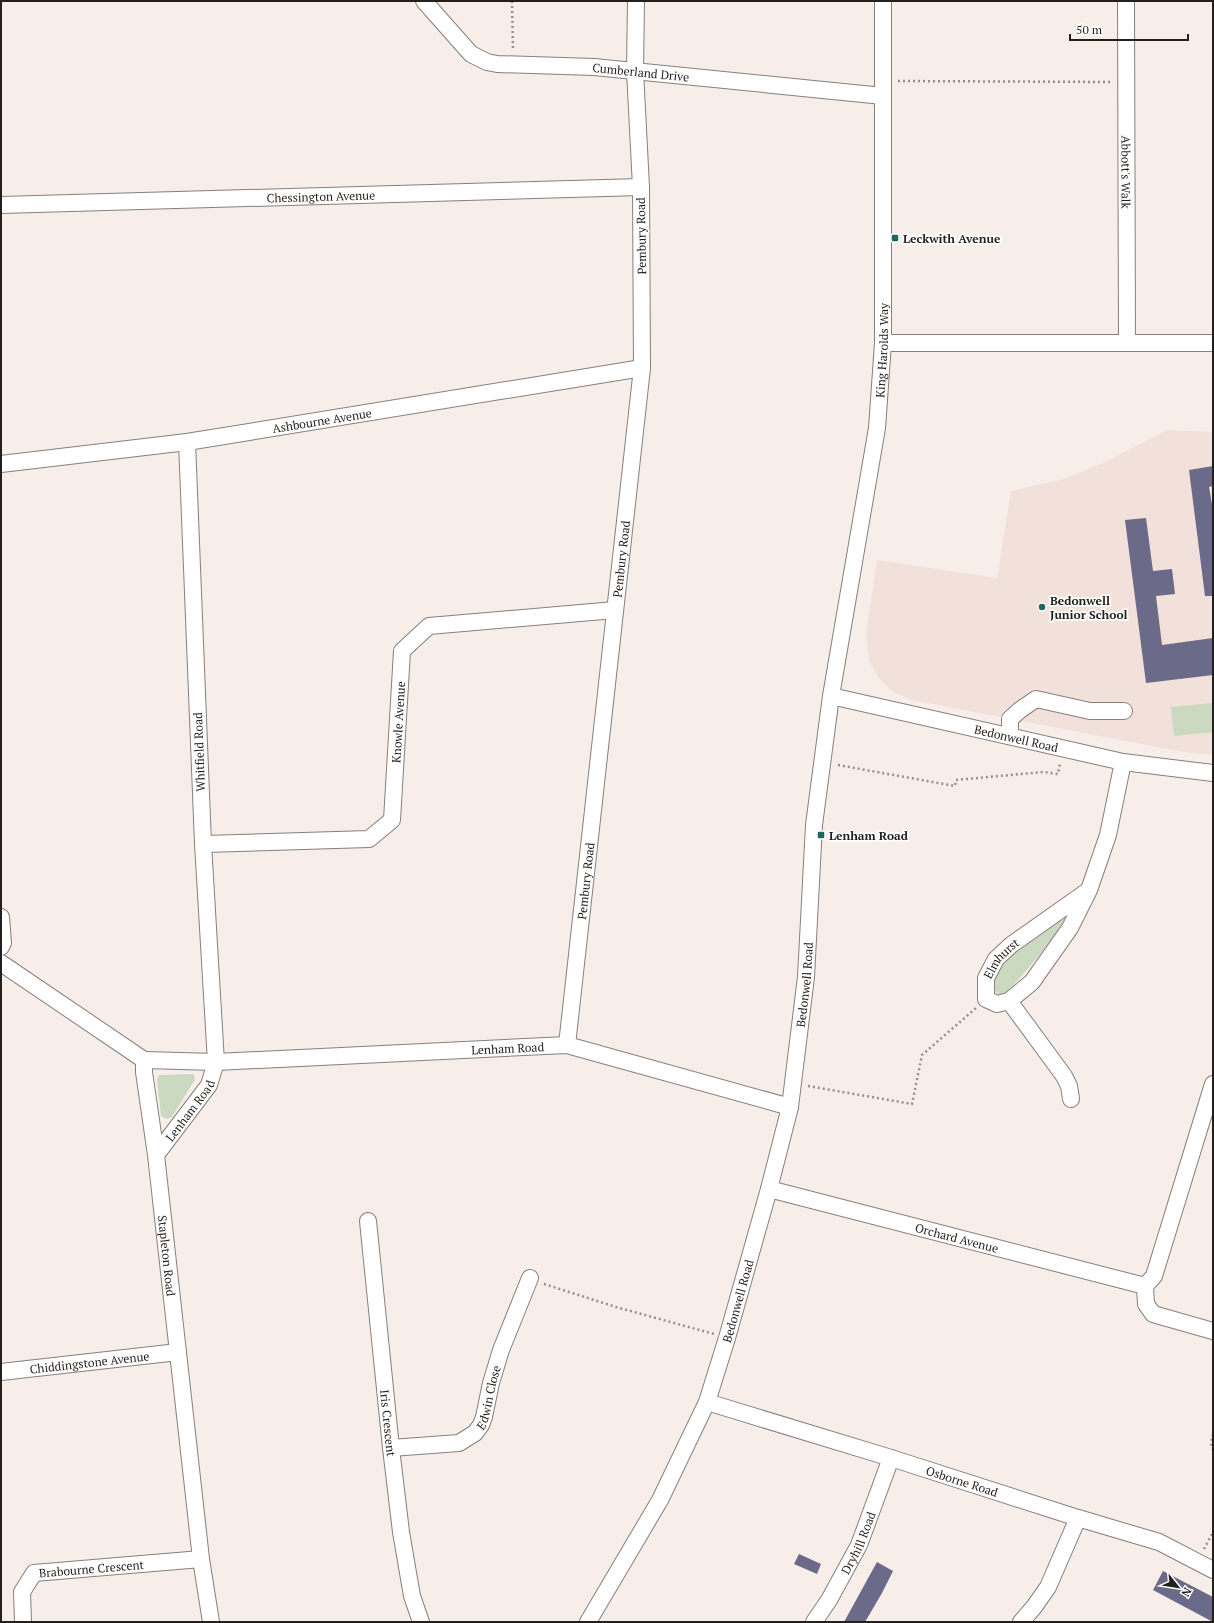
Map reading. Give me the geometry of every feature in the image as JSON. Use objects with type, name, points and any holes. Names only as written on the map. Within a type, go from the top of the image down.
[{"type":"street","name":"Cumberland Drive","points":[[424,1],[471,54],[487,62],[497,64],[594,67],[883,88]]},
{"type":"street","name":"Pembury Road","points":[[567,1045],[642,368],[636,1]]},
{"type":"street","name":"King Harolds Way","points":[[831,696],[877,428],[883,343],[883,1]]},
{"type":"street","name":"Abbott's Walk","points":[[1126,1],[1127,343]]},
{"type":"street","name":"Chessington Avenue","points":[[1,205],[640,187]]},
{"type":"street","points":[[883,343],[1213,343]]},
{"type":"street","name":"Ashbourne Avenue","points":[[1,464],[187,442],[642,368]]},
{"type":"street","name":"Whitfield Road","points":[[187,442],[203,844],[216,1062]]},
{"type":"street","name":"Knowle Avenue","points":[[203,844],[369,839],[392,820],[402,651],[429,626],[614,610]]},
{"type":"street","name":"Bedonwell Road","points":[[588,1622],[660,1500],[707,1402],[770,1189],[790,1107],[794,1084],[806,977],[814,825],[831,696],[1123,762],[1213,773]]},
{"type":"street","points":[[1010,736],[1010,719],[1036,699],[1090,711],[1124,711]]},
{"type":"street","points":[[1071,1099],[1069,1086],[1064,1076],[1009,1001],[1032,982],[1070,928],[1090,890],[1108,835],[1123,762]]},
{"type":"street","name":"Elmhurst","points":[[1009,1001],[998,1004],[986,999],[986,978],[996,959],[1011,945],[1090,890]]},
{"type":"street","points":[[1,917],[3,943],[1,947]]},
{"type":"street","points":[[1,963],[144,1060]]},
{"type":"street","name":"Lenham Road","points":[[144,1060],[216,1062],[567,1045],[790,1107]]},
{"type":"street","name":"Stapleton Road","points":[[144,1060],[144,1072],[156,1156],[201,1559],[211,1622]]},
{"type":"street","name":"Lenham Road","points":[[156,1156],[209,1085],[216,1062]]},
{"type":"street","points":[[1213,1084],[1154,1276],[1144,1286],[1146,1304],[1153,1314],[1213,1331]]},
{"type":"street","name":"Orchard Avenue","points":[[770,1189],[1144,1286]]},
{"type":"street","name":"Iris Crescent","points":[[368,1221],[391,1448],[402,1532],[412,1596],[421,1622]]},
{"type":"street","name":"Edwin Close","points":[[391,1448],[459,1443],[475,1433],[481,1425],[484,1416],[491,1383],[501,1350],[530,1278]]},
{"type":"street","name":"Chiddingstone Avenue","points":[[1,1372],[178,1352]]},
{"type":"street","name":"Osborne Road","points":[[707,1402],[1158,1542],[1213,1570]]},
{"type":"street","name":"Dryhill Road","points":[[814,1622],[830,1600],[859,1545],[891,1458]]},
{"type":"street","points":[[1021,1622],[1048,1587],[1078,1518]]},
{"type":"street","name":"Brabourne Crescent","points":[[23,1622],[22,1592],[34,1573],[201,1559]]},
{"type":"path","points":[[512,1],[513,48]]},
{"type":"path","points":[[883,88],[1126,82]]},
{"type":"path","points":[[822,762],[954,786],[956,780],[1043,772],[1058,774],[1063,748]]},
{"type":"path","points":[[794,1084],[912,1104],[922,1055],[986,999]]},
{"type":"path","points":[[530,1278],[616,1307],[727,1338]]},
{"type":"path","points":[[1213,1434],[1211,1444],[1213,1450]]},
{"type":"shaded area","name":"Bedonwell Junior School","points":[[1167,430],[1213,432],[1213,755],[1183,752],[911,700],[893,692],[880,680],[869,661],[866,636],[877,560],[997,578],[1011,491],[1064,479],[1103,463]]},
{"type":"green space","points":[[1213,703],[1213,732],[1174,736],[1171,707]]},
{"type":"green space","points":[[1069,912],[1048,944],[1006,993],[1000,994],[995,991],[992,983],[994,974],[1002,961],[1020,946]]},
{"type":"green space","points":[[193,1074],[195,1077],[194,1081],[172,1117],[167,1119],[161,1116],[157,1079],[159,1075]]},
{"type":"building","points":[[1213,466],[1213,486],[1209,487],[1213,510],[1213,596],[1205,596],[1189,470]]},
{"type":"building","points":[[1146,518],[1153,571],[1172,569],[1175,594],[1156,596],[1162,645],[1213,638],[1213,675],[1146,683],[1125,520]]},
{"type":"building","points":[[799,1554],[821,1564],[817,1574],[794,1564]]},
{"type":"building","points":[[877,1562],[893,1571],[882,1593],[865,1622],[844,1622]]},
{"type":"building","points":[[1163,1571],[1213,1597],[1213,1622],[1153,1590]]},
{"type":"place","name":"Leckwith Avenue","points":[[895,238]]},
{"type":"place","name":"Bedonwell Junior School","points":[[1042,607]]},
{"type":"place","name":"Lenham Road","points":[[821,835]]}]
